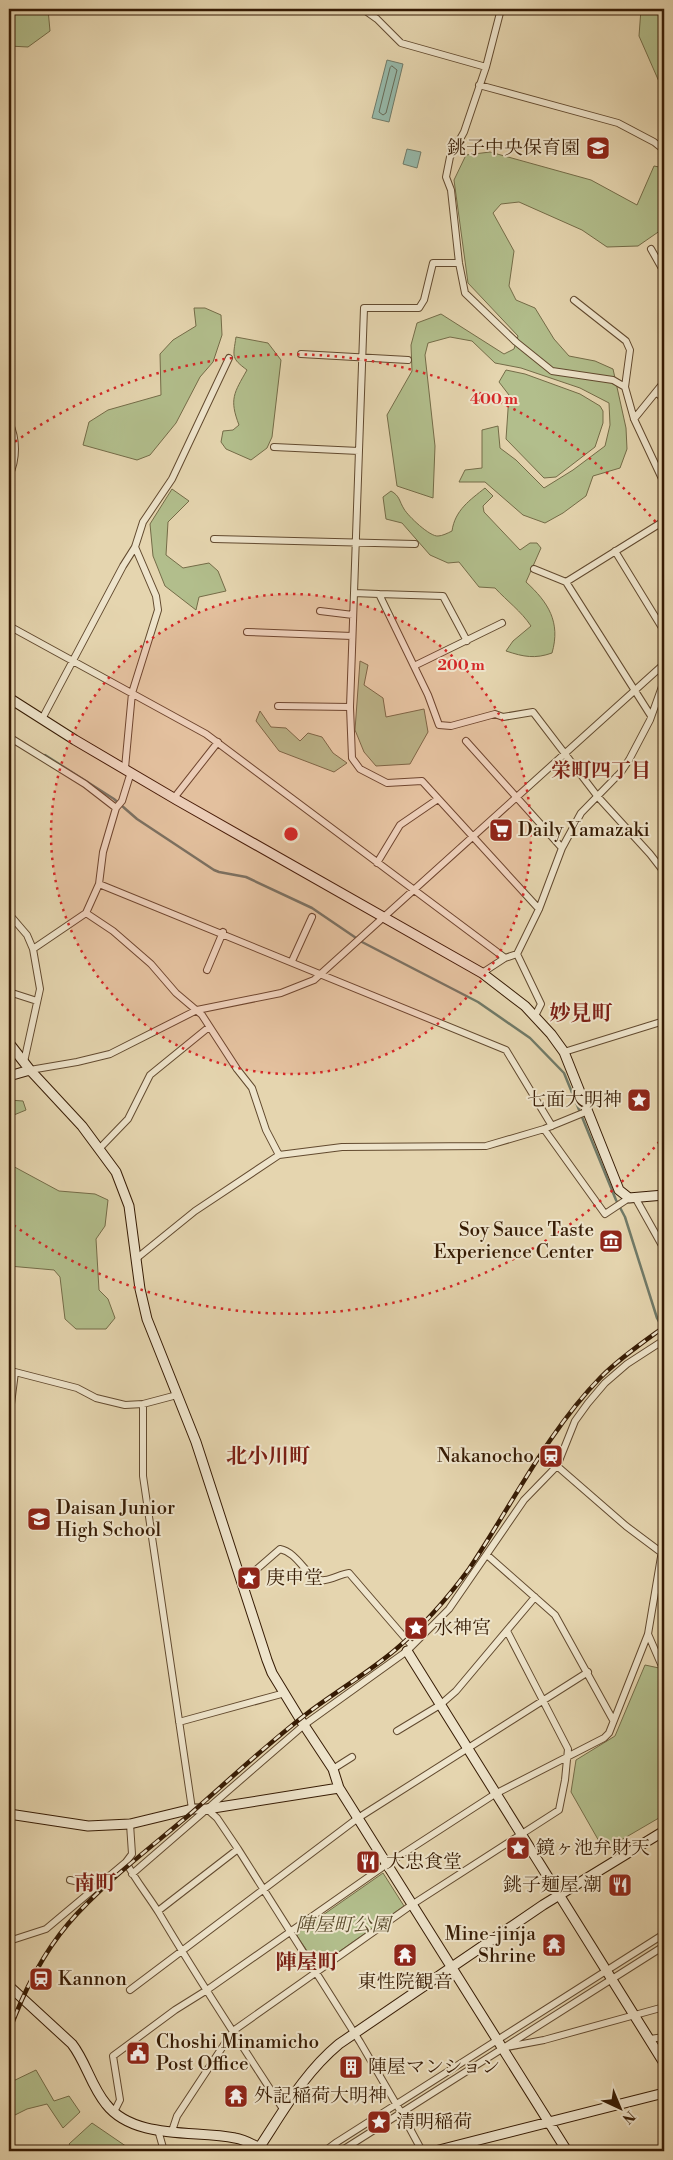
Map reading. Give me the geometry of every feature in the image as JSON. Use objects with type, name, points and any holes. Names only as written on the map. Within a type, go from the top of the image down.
[{"type":"street","points":[[363,9],[377,19],[401,43],[486,67]]},
{"type":"street","points":[[501,9],[486,67],[464,132],[450,157],[446,177],[451,190],[459,263],[465,293],[516,342],[552,371],[614,380],[624,387]]},
{"type":"street","points":[[479,86],[618,123],[654,142],[664,150]]},
{"type":"street","points":[[651,249],[664,272]]},
{"type":"street","points":[[459,263],[433,263],[424,300],[419,308],[364,308],[350,707],[352,758],[360,769],[387,783],[422,781],[539,909]]},
{"type":"street","points":[[574,300],[626,341],[630,350],[624,387],[634,419],[664,483]]},
{"type":"street","points":[[301,354],[408,360]]},
{"type":"street","points":[[42,719],[123,566],[135,547],[144,522],[172,479],[229,358]]},
{"type":"street","points":[[634,419],[664,382]]},
{"type":"street","points":[[656,392],[664,399]]},
{"type":"street","points":[[9,422],[15,444],[14,466],[9,476]]},
{"type":"street","points":[[274,447],[359,451]]},
{"type":"street","points":[[566,582],[664,521]]},
{"type":"street","points":[[214,539],[415,544]]},
{"type":"street","points":[[33,949],[86,913],[100,884],[103,852],[116,808],[122,801],[128,770],[132,693],[158,610],[156,596],[135,547]]},
{"type":"street","points":[[614,551],[664,631]]},
{"type":"street","points":[[534,569],[566,582],[651,716]]},
{"type":"street","points":[[354,593],[443,596],[467,641]]},
{"type":"street","points":[[379,594],[414,666],[439,725],[451,726],[496,714],[503,717],[533,712],[598,797],[664,872]]},
{"type":"street","points":[[320,611],[353,614]]},
{"type":"street","points":[[414,666],[502,623]]},
{"type":"street","points":[[9,626],[218,742],[505,958]]},
{"type":"street","points":[[247,632],[352,636]]},
{"type":"street","points":[[9,1076],[27,1066],[77,1062],[110,1054],[197,1010],[288,991],[304,985],[322,973],[664,664]]},
{"type":"street","points":[[482,973],[505,958],[517,954],[539,909],[562,848],[581,813],[621,772],[629,760],[651,716],[664,681]]},
{"type":"street","points":[[9,698],[174,798],[482,973],[508,992],[535,1016],[564,1052],[619,1190],[632,1198],[664,1249]]},
{"type":"street","points":[[278,706],[350,707]]},
{"type":"street","points":[[9,738],[85,784],[116,808]]},
{"type":"street","points":[[466,741],[562,848]]},
{"type":"street","points":[[174,798],[218,742]]},
{"type":"street","points":[[377,863],[400,826],[438,799]]},
{"type":"street","points":[[100,884],[223,932],[506,1050],[552,1126]]},
{"type":"street","points":[[86,913],[113,931],[150,964],[176,993],[197,1010],[252,1088],[266,1130],[279,1155]]},
{"type":"street","points":[[9,914],[28,935],[33,949],[40,989],[27,1066]]},
{"type":"street","points":[[292,961],[312,917]]},
{"type":"street","points":[[207,970],[223,932]]},
{"type":"street","points":[[517,954],[541,1004],[535,1016]]},
{"type":"street","points":[[9,992],[37,1001]]},
{"type":"street","points":[[564,1052],[664,1020]]},
{"type":"street","points":[[100,1148],[128,1119],[150,1076],[209,1027]]},
{"type":"street","points":[[9,1043],[100,1148],[116,1172],[125,1192],[132,1220],[140,1288],[147,1319],[196,1442],[267,1660],[304,1725],[334,1769],[339,1788],[567,2151]]},
{"type":"street","points":[[137,1258],[195,1211],[279,1155],[342,1146],[486,1146],[544,1129],[588,1111]]},
{"type":"street","points":[[544,1129],[604,1214],[632,1198],[664,1195]]},
{"type":"street","points":[[132,1874],[304,1725],[409,1649],[449,1609],[524,1500],[557,1466],[574,1421],[588,1402],[605,1383],[627,1364],[664,1340]]},
{"type":"street","points":[[9,1420],[15,1372],[77,1388],[96,1398],[125,1405],[143,1404],[177,1395]]},
{"type":"street","points":[[143,1404],[143,1476],[192,1809]]},
{"type":"street","points":[[557,1466],[626,1526],[662,1552]]},
{"type":"street","points":[[114,2112],[120,2100],[113,2056],[175,2010],[387,1864],[495,1794],[567,1755],[604,1738],[609,1733],[648,1634],[664,1540]]},
{"type":"street","points":[[240,1580],[257,1569],[280,1549],[289,1551],[313,1578],[324,1581],[348,1572],[409,1649],[467,1749],[664,2062]]},
{"type":"street","points":[[487,1555],[555,1615],[613,1720]]},
{"type":"street","points":[[397,1731],[440,1705],[456,1691],[536,1597]]},
{"type":"street","points":[[172,2130],[177,2116],[233,2031],[413,1904],[522,1836],[559,1810],[565,1780],[568,1749],[507,1631]]},
{"type":"street","points":[[648,1634],[664,1671]]},
{"type":"street","points":[[130,1990],[358,1818],[588,1672]]},
{"type":"street","points":[[179,1722],[285,1693]]},
{"type":"street","points":[[334,1769],[352,1757]]},
{"type":"street","points":[[9,1814],[88,1826],[130,1824],[192,1809],[207,1809],[339,1788]]},
{"type":"street","points":[[207,1809],[217,1818],[264,1889],[397,2104],[422,2151]]},
{"type":"street","points":[[9,1941],[46,1929],[126,1862],[132,1854],[130,1824]]},
{"type":"street","points":[[9,1986],[72,2044],[80,2054],[105,2104],[132,2124],[158,2130],[235,2138],[261,2150],[283,2109],[310,2071],[325,2056],[354,2033],[451,1965],[559,1894],[664,1831]]},
{"type":"street","points":[[158,1911],[238,1849]]},
{"type":"street","points":[[126,1862],[283,2109]]},
{"type":"street","points":[[70,1880],[80,1882],[92,1889]]},
{"type":"street","points":[[341,2151],[402,2114],[503,2048],[609,1975],[664,1934]]},
{"type":"street","points":[[325,2151],[498,2040],[609,1975],[664,1946]]},
{"type":"street","points":[[503,2048],[544,2040],[664,2007]]},
{"type":"street","points":[[650,2039],[664,2036]]},
{"type":"street","points":[[435,2151],[664,2093]]},
{"type":"street","points":[[158,2130],[164,2151]]},
{"type":"green space","points":[[12,9],[48,9],[50,31],[28,47],[9,46],[9,16]]},
{"type":"green space","points":[[641,9],[664,9],[664,93],[639,36]]},
{"type":"green space","points":[[490,152],[591,180],[637,205],[654,166],[664,168],[664,228],[638,246],[607,247],[582,230],[519,202],[501,204],[493,213],[514,251],[509,286],[516,300],[535,308],[554,339],[569,356],[595,361],[613,369],[626,428],[627,449],[620,468],[593,476],[586,496],[563,513],[545,523],[523,515],[485,482],[459,482],[465,470],[482,468],[482,430],[498,426],[500,448],[516,460],[544,488],[573,470],[605,446],[610,425],[609,403],[580,388],[521,368],[495,363],[472,341],[450,337],[428,343],[425,355],[435,446],[433,498],[397,486],[387,415],[412,371],[411,345],[417,323],[441,314],[504,354],[514,349],[518,336],[468,283],[454,180],[466,155]]},
{"type":"green space","points":[[194,308],[205,308],[221,315],[222,335],[213,362],[200,377],[176,423],[150,455],[137,460],[83,445],[89,422],[108,410],[161,395],[160,354],[173,340],[196,326]]},
{"type":"green space","points":[[236,337],[268,343],[281,360],[272,437],[267,448],[251,460],[226,449],[221,442],[223,431],[233,430],[239,425],[234,409],[234,396],[247,370],[238,363],[234,356]]},
{"type":"green space","points":[[506,370],[525,374],[580,394],[600,406],[603,411],[603,423],[595,447],[556,477],[544,478],[506,439],[509,395],[499,382]]},
{"type":"green space","points":[[485,488],[493,496],[483,506],[484,512],[520,550],[530,543],[537,543],[541,548],[526,582],[541,597],[551,613],[555,632],[552,653],[529,656],[506,651],[513,641],[531,626],[523,616],[495,588],[479,587],[459,562],[448,563],[430,555],[402,523],[386,519],[383,497],[391,491],[398,497],[406,512],[419,526],[434,535],[443,535],[452,531],[460,511]]},
{"type":"green space","points":[[172,489],[189,501],[168,522],[166,555],[183,568],[209,563],[218,571],[226,591],[199,597],[196,610],[165,586],[153,556],[150,524]]},
{"type":"green space","points":[[360,661],[368,665],[364,685],[383,698],[386,717],[424,709],[428,732],[410,764],[376,766],[364,752],[355,730]]},
{"type":"green space","points":[[260,711],[271,727],[286,728],[300,741],[308,733],[322,737],[333,753],[347,763],[334,772],[279,751],[256,721]]},
{"type":"green space","points":[[9,1100],[23,1101],[26,1110],[9,1117]]},
{"type":"green space","points":[[9,1164],[59,1191],[95,1194],[108,1200],[105,1226],[96,1239],[99,1290],[108,1299],[115,1318],[106,1329],[76,1329],[65,1319],[60,1277],[54,1270],[9,1266]]},
{"type":"green space","points":[[645,1665],[659,1668],[664,1694],[664,1815],[604,1850],[571,1792],[576,1760],[615,1736]]},
{"type":"green space","name":"陣屋町公園","points":[[383,1873],[404,1906],[320,1965],[316,1964],[297,1936],[300,1931]]},
{"type":"green space","points":[[36,2070],[54,2101],[69,2096],[80,2112],[63,2128],[47,2104],[27,2109],[11,2117],[13,2122],[9,2124],[9,2083]]},
{"type":"green space","points":[[92,2123],[133,2151],[74,2151],[69,2144]]},
{"type":"water","points":[[387,60],[403,64],[389,122],[372,118]]},
{"type":"water","points":[[407,149],[421,152],[417,168],[403,164]]},
{"type":"waterway","points":[[45,755],[114,799],[137,819],[214,870],[246,877],[312,908],[362,942],[478,1002],[530,1038],[564,1073],[616,1200],[625,1217],[657,1318],[664,1331]]},
{"type":"railway","points":[[9,2032],[20,2003],[41,1962],[58,1936],[81,1909],[126,1867],[189,1815],[248,1762],[309,1712],[385,1658],[425,1622],[469,1569],[547,1445],[582,1398],[616,1363],[664,1327]]},
{"type":"place","name":"銚子中央保育園","points":[[598,148]]},
{"type":"place","name":"Daily Yamazaki","points":[[501,830]]},
{"type":"place","name":"七面大明神","points":[[639,1100]]},
{"type":"place","name":"Soy Sauce Taste Experience Center","points":[[611,1241]]},
{"type":"place","name":"Nakanocho","points":[[551,1456]]},
{"type":"place","name":"Daisan Junior High School","points":[[39,1519]]},
{"type":"place","name":"庚申堂","points":[[249,1578]]},
{"type":"place","name":"水神宮","points":[[416,1628]]},
{"type":"place","name":"鏡ヶ池弁財天","points":[[518,1848]]},
{"type":"place","name":"大忠食堂","points":[[368,1862]]},
{"type":"place","name":"銚子麺屋 潮","points":[[620,1885]]},
{"type":"place","name":"Mine-jinja Shrine","points":[[554,1945]]},
{"type":"place","name":"東性院観音","points":[[405,1955]]},
{"type":"place","name":"Kannon","points":[[41,1979]]},
{"type":"place","name":"Choshi Minamicho Post Office","points":[[138,2053]]},
{"type":"place","name":"陣屋マンション","points":[[351,2067]]},
{"type":"place","name":"外記稲荷大明神","points":[[236,2096]]},
{"type":"place","name":"清明稲荷","points":[[379,2122]]},
{"type":"district","name":"栄町四丁目","points":[[601,771]]},
{"type":"district","name":"妙見町","points":[[581,1014]]},
{"type":"district","name":"北小川町","points":[[268,1457]]},
{"type":"district","name":"南町","points":[[95,1884]]},
{"type":"district","name":"陣屋町","points":[[307,1963]]}]
